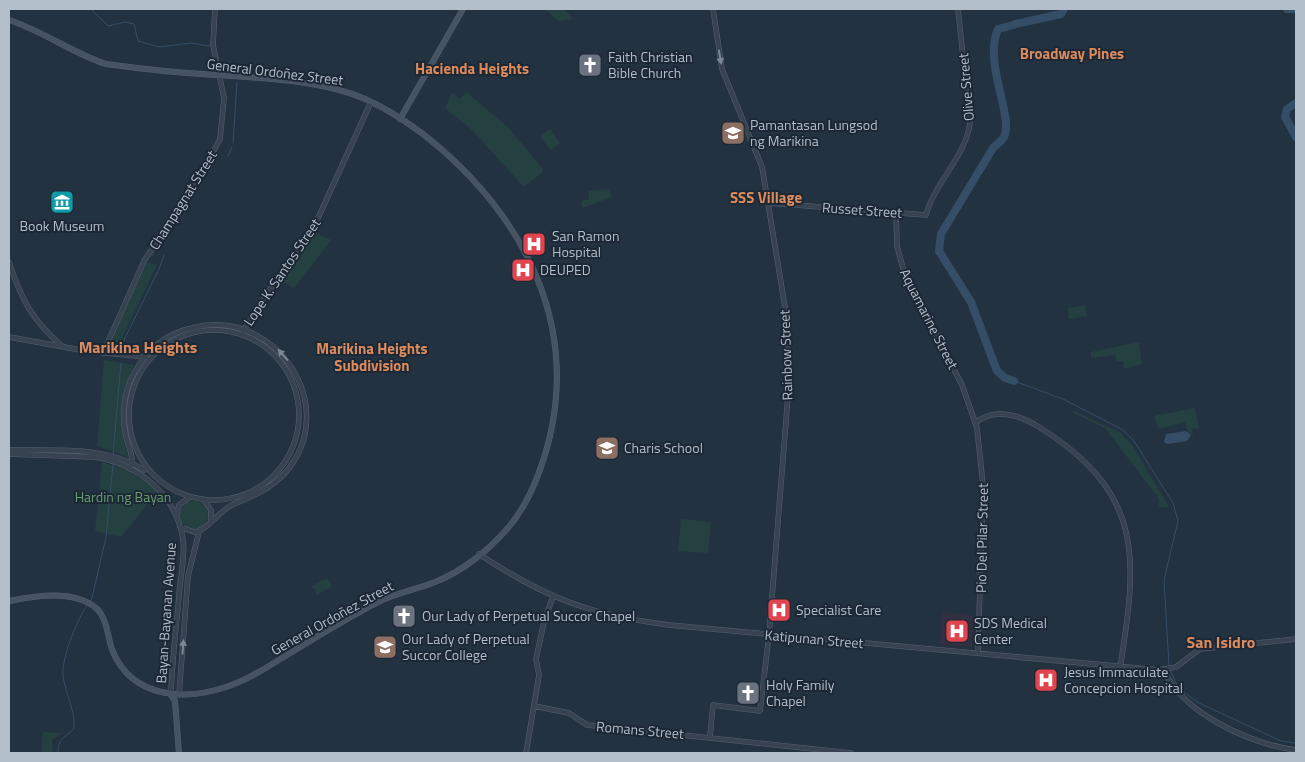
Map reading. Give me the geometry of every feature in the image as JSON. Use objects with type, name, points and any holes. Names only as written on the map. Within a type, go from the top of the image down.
[{"type":"main road","points":[[400,119],[463,9]]},
{"type":"main road","name":"General Ordoñez Street","points":[[9,20],[49,36],[87,58],[106,64],[327,88],[371,102],[400,119],[425,135],[454,160],[499,209],[529,257],[543,293],[552,330],[556,368],[555,407],[544,458],[533,487],[513,521],[480,554],[442,579],[380,601],[234,684],[195,695],[171,695],[148,689],[124,671],[112,650],[104,618],[88,603],[62,596],[9,600]]},
{"type":"main road","name":"Bayan-Bayanan Avenue","points":[[171,695],[175,701],[179,753]]},
{"type":"main road","name":"Bayan-Bayanan Avenue","points":[[175,701],[179,695]]},
{"type":"street","name":"Champagnat Street","points":[[103,353],[144,260],[203,171],[219,142],[224,98],[212,42],[215,9]]},
{"type":"street","name":"Rainbow Street","points":[[710,736],[713,705],[760,711],[769,635],[789,383],[786,313],[762,167],[722,69],[713,9]]},
{"type":"street","name":"Olive Street","points":[[926,215],[938,186],[969,133],[970,123],[958,9]]},
{"type":"street","name":"Lope K. Santos Street","points":[[243,331],[276,280],[313,229],[371,102]]},
{"type":"street","name":"Russet Street","points":[[769,202],[926,215]]},
{"type":"street","name":"Aquamarine Street","points":[[896,213],[897,246],[904,272],[962,385],[976,423]]},
{"type":"street","points":[[9,262],[20,295],[28,309],[63,347]]},
{"type":"street","points":[[207,325],[243,331],[273,345],[292,367],[303,396],[305,425],[296,456],[280,478],[261,492],[225,508],[198,532],[190,532],[180,527],[162,492],[132,467],[124,428],[125,398],[132,378],[158,343],[174,333],[207,325]]},
{"type":"street","points":[[9,450],[93,452],[147,472],[166,487],[190,497],[231,499],[263,486],[285,463],[297,434],[299,406],[290,376],[270,351],[243,331],[212,330],[177,338],[147,358],[135,382],[129,413],[130,435],[139,459],[147,472]]},
{"type":"street","points":[[174,333],[177,338]]},
{"type":"street","points":[[9,337],[63,347],[147,358]]},
{"type":"street","points":[[976,423],[984,418],[1002,414],[1021,417],[1031,422],[1075,450],[1091,465],[1113,496],[1124,520],[1130,576],[1120,668]]},
{"type":"street","name":"Pio Del Pilar Street","points":[[976,423],[984,485],[978,653]]},
{"type":"street","points":[[9,454],[113,459]]},
{"type":"street","points":[[132,467],[139,459]]},
{"type":"street","points":[[176,517],[179,505],[190,497]]},
{"type":"street","points":[[203,499],[211,510],[210,521]]},
{"type":"street","name":"Bayan-Bayanan Avenue","points":[[171,695],[183,553],[180,527]]},
{"type":"street","name":"Bayan-Bayanan Avenue","points":[[179,695],[188,576],[198,532]]},
{"type":"street","name":"Katipunan Street","points":[[480,554],[520,580],[553,596],[585,609],[623,619],[769,635],[978,653],[1120,668],[1168,669]]},
{"type":"street","points":[[526,753],[539,675],[536,658],[544,622],[553,596]]},
{"type":"street","points":[[1296,639],[1200,649],[1168,669],[1169,681],[1178,692],[1212,720],[1272,747],[1296,750]]},
{"type":"street","name":"Romans Street","points":[[534,706],[570,713],[587,725],[710,736],[851,753]]},
{"type":"shaded area","points":[[1186,431],[1191,435],[1187,441],[1168,444],[1164,442],[1166,434]]},
{"type":"shaded area","name":"SDS Medical Center","points":[[942,612],[974,616],[972,647],[940,645]]},
{"type":"green space","points":[[545,9],[564,9],[573,19],[558,21]]},
{"type":"green space","points":[[466,92],[508,127],[542,168],[543,172],[524,187],[473,131],[445,108],[452,93],[460,99]]},
{"type":"green space","points":[[550,129],[560,143],[550,150],[540,136]]},
{"type":"green space","points":[[609,189],[612,197],[583,208],[581,201],[589,199],[589,191]]},
{"type":"green space","points":[[180,210],[184,211],[152,257],[150,255]]},
{"type":"green space","points":[[315,232],[331,240],[294,288],[278,279]]},
{"type":"green space","points":[[146,262],[157,265],[115,353],[106,350]]},
{"type":"green space","points":[[1085,305],[1087,316],[1069,319],[1068,308]]},
{"type":"green space","points":[[1139,342],[1142,364],[1124,369],[1123,361],[1117,361],[1115,355],[1091,358],[1091,352]]},
{"type":"green space","points":[[104,360],[134,365],[125,388],[122,410],[123,433],[128,457],[97,446]]},
{"type":"green space","points":[[1195,408],[1199,428],[1192,429],[1193,435],[1188,431],[1185,422],[1159,429],[1154,416]]},
{"type":"green space","points":[[1074,411],[1121,433],[1132,445],[1169,507],[1159,507],[1159,499],[1105,428],[1074,413]]},
{"type":"green space","name":"Hardin ng Bayan","points":[[102,462],[129,471],[158,491],[121,537],[95,531]]},
{"type":"green space","points":[[194,501],[204,505],[208,515],[204,525],[194,529],[184,525],[180,515],[184,505]]},
{"type":"green space","points":[[681,519],[711,522],[708,553],[678,551]]},
{"type":"green space","points":[[327,578],[332,586],[317,595],[312,586]]},
{"type":"green space","points":[[43,732],[62,733],[52,740],[53,753],[41,753]]},
{"type":"waterway","points":[[91,9],[108,26],[125,22],[134,24],[138,41],[159,47],[191,43],[209,46]]},
{"type":"waterway","points":[[1015,24],[1061,14],[1064,9]]},
{"type":"waterway","points":[[1287,9],[1295,9]]},
{"type":"waterway","points":[[1013,25],[998,29],[994,43],[996,73],[1005,116],[1006,128],[1004,137],[993,148],[941,234],[939,251],[971,302],[997,371],[1005,378],[1014,381]]},
{"type":"waterway","points":[[233,143],[237,82]]},
{"type":"waterway","points":[[1296,103],[1287,109],[1285,117],[1296,137]]},
{"type":"waterway","points":[[228,156],[232,147]]},
{"type":"waterway","points":[[119,350],[164,255]]},
{"type":"waterway","points":[[113,455],[121,363]]},
{"type":"waterway","points":[[1014,381],[1063,399],[1123,430],[1134,441],[1173,503],[1178,521],[1164,580],[1169,666]]},
{"type":"waterway","points":[[89,602],[92,598],[106,537],[113,464]]},
{"type":"waterway","points":[[58,753],[60,741],[74,729],[72,709],[66,689],[63,667],[75,629],[87,605]]},
{"type":"waterway","points":[[1170,670],[1179,689],[1199,703],[1281,741],[1296,743]]},
{"type":"place","name":"Faith Christian Bible Church","points":[[590,65]]},
{"type":"place","name":"Pamantasan Lungsod ng Marikina","points":[[733,133]]},
{"type":"place","name":"Book Museum","points":[[62,202]]},
{"type":"place","name":"San Ramon Hospital","points":[[534,244]]},
{"type":"place","name":"DEUPED","points":[[523,270]]},
{"type":"place","name":"Charis School","points":[[607,448]]},
{"type":"place","name":"Specialist Care","points":[[779,610]]},
{"type":"place","name":"Our Lady of Perpetual Succor Chapel","points":[[404,616]]},
{"type":"place","name":"SDS Medical Center","points":[[957,631]]},
{"type":"place","name":"Our Lady of Perpetual Succor College","points":[[385,647]]},
{"type":"place","name":"Jesus Immaculate Concepcion Hospital","points":[[1046,680]]},
{"type":"place","name":"Holy Family Chapel","points":[[748,693]]},
{"type":"district","name":"Broadway Pines","points":[[1072,54]]},
{"type":"district","name":"Hacienda Heights","points":[[472,69]]},
{"type":"district","name":"SSS Village","points":[[766,198]]},
{"type":"district","name":"Marikina Heights","points":[[138,347]]},
{"type":"district","name":"Marikina Heights Subdivision","points":[[372,358]]},
{"type":"district","name":"San Isidro","points":[[1221,642]]}]
